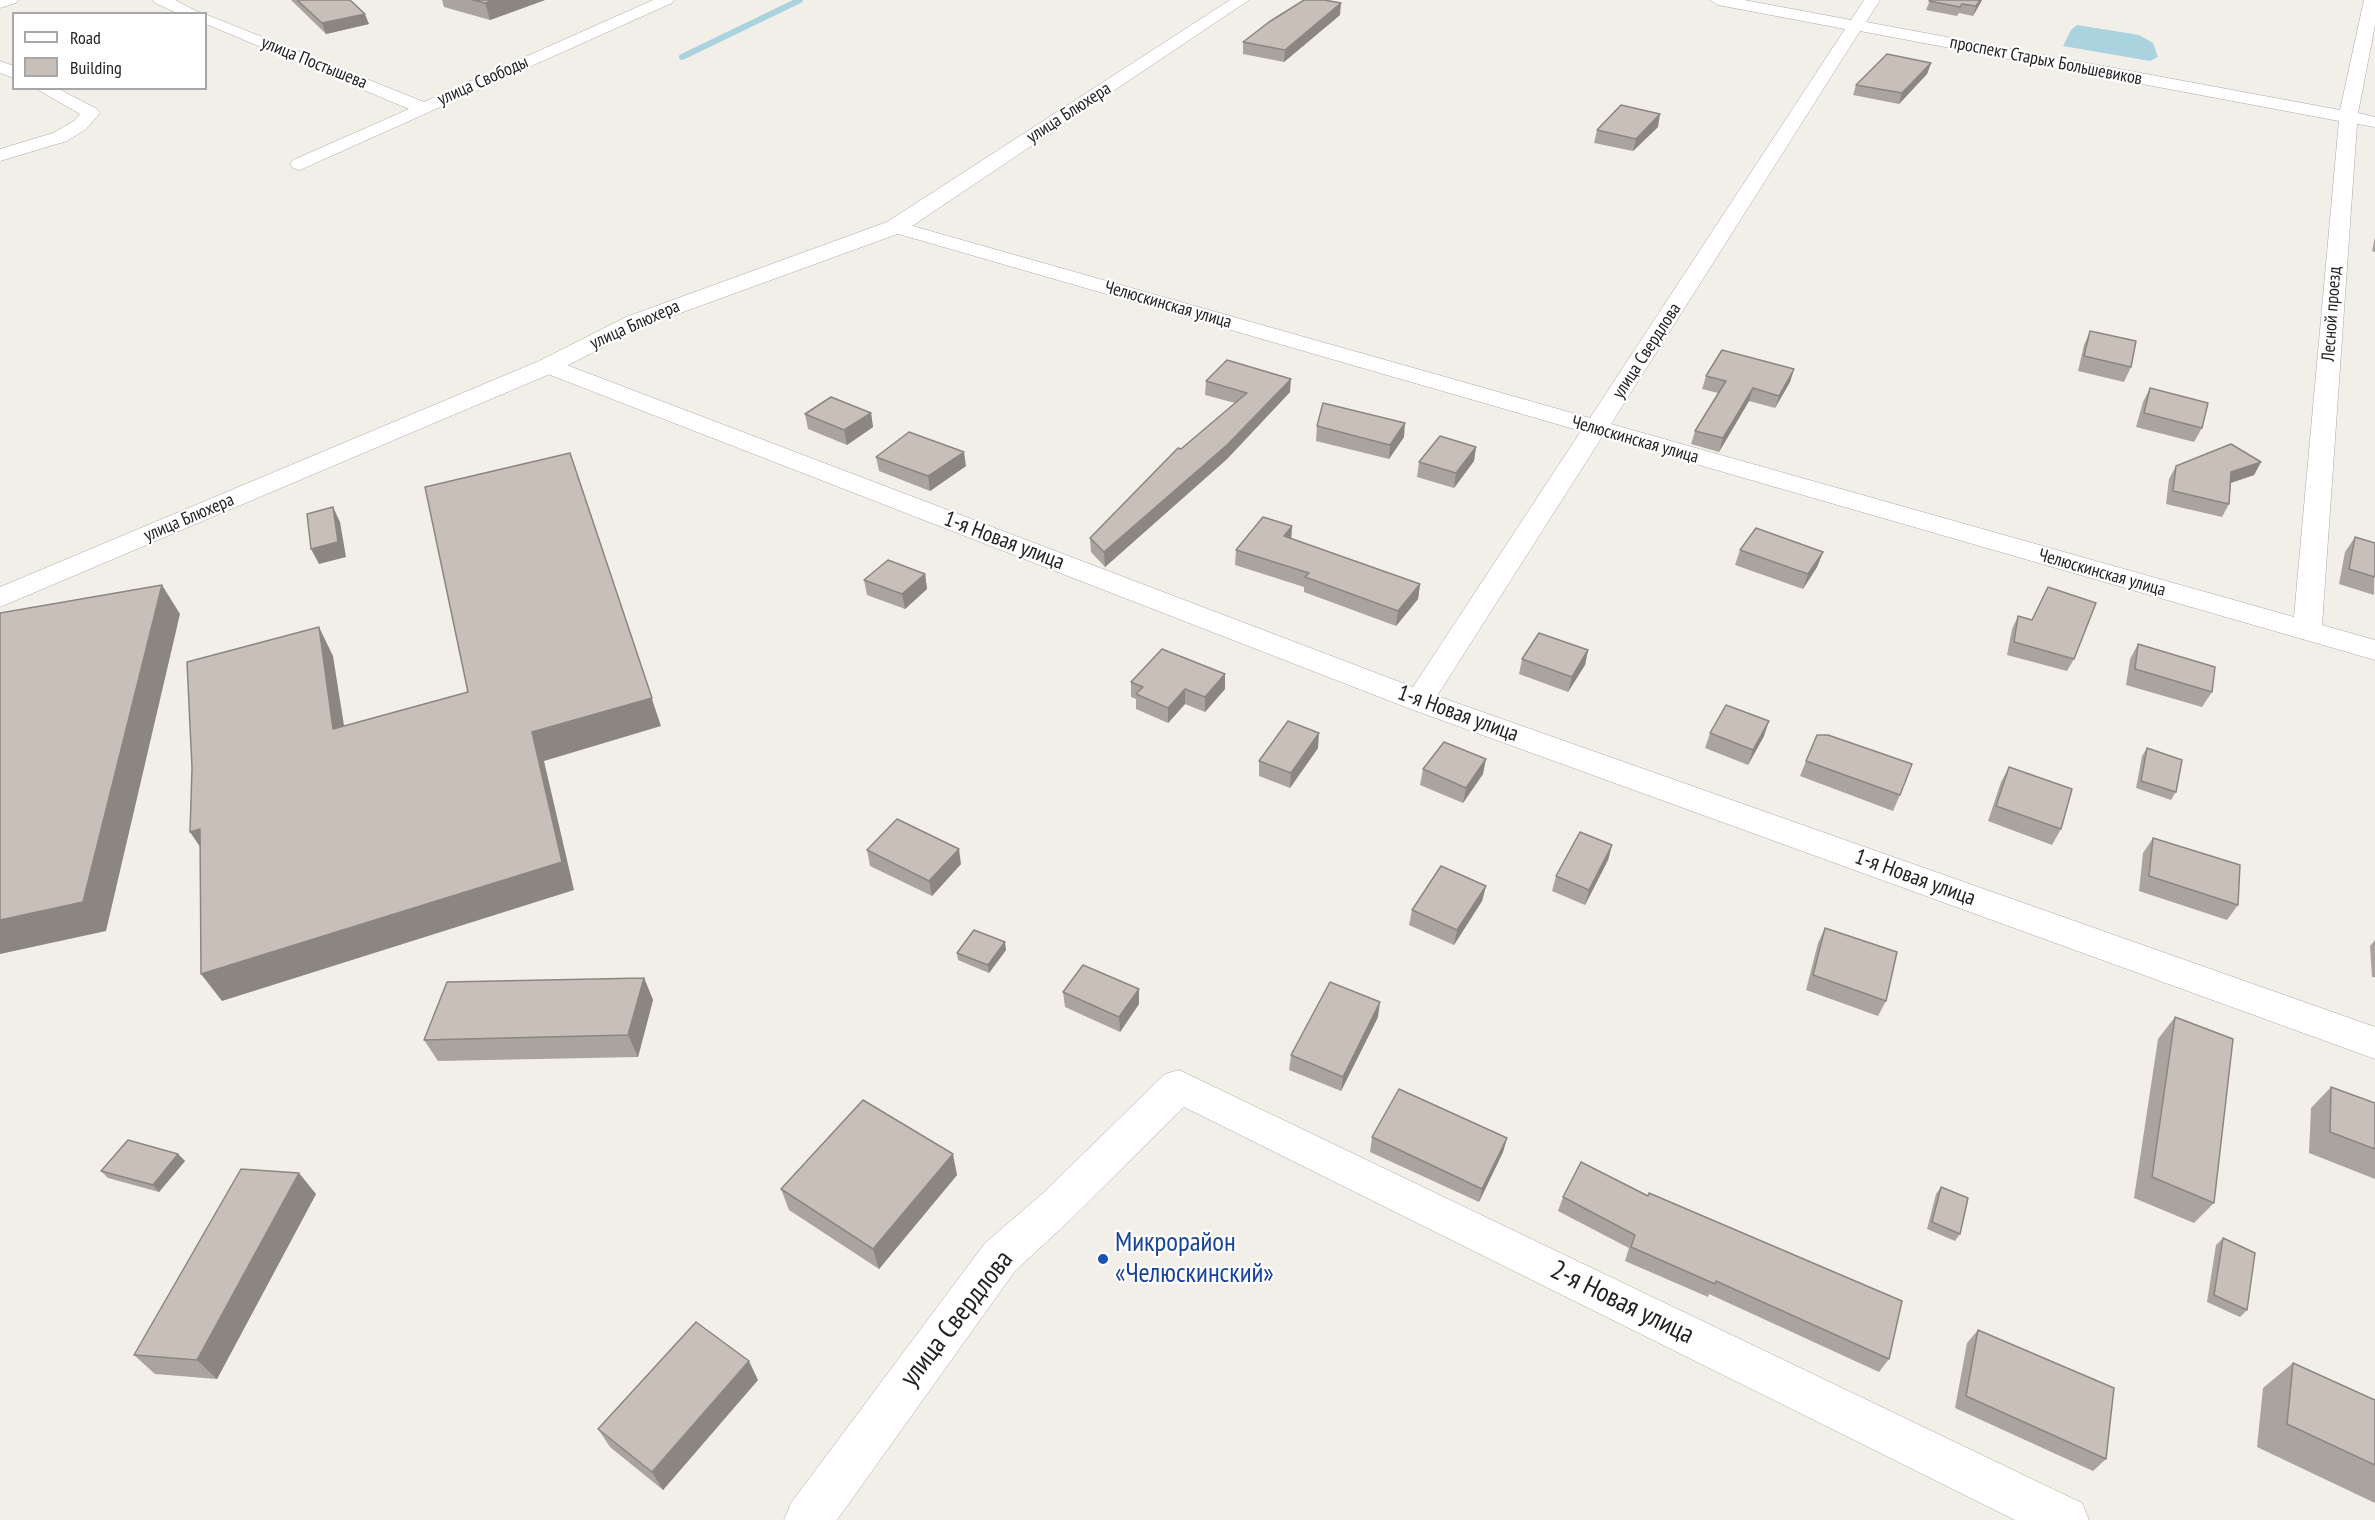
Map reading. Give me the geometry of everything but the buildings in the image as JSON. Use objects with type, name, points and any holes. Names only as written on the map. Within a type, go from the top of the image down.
[{"type":"street","points":[[0,3],[10,0]]},
{"type":"street","points":[[161,0],[189,12]]},
{"type":"street","name":"улица Свободы","points":[[300,164],[666,0]]},
{"type":"street","name":"улица Блюхера","points":[[0,598],[548,366],[634,322],[895,227],[1241,0]]},
{"type":"street","name":"проспект Старых Большевиков","points":[[1718,0],[2375,122]]},
{"type":"street","name":"улица Свердлова","points":[[1419,701],[1597,429],[1872,0]]},
{"type":"street","name":"Лесной проезд","points":[[2307,631],[2348,117],[2372,0]]},
{"type":"street","name":"улица Постышева","points":[[207,18],[423,108]]},
{"type":"street","points":[[0,155],[60,137],[80,125],[91,113],[47,90]]},
{"type":"street","name":"Челюскинская улица","points":[[895,227],[2375,650]]},
{"type":"street","name":"1-я Новая улица","points":[[548,366],[1419,701],[2375,1043]]},
{"type":"street","name":"улица Свердлова","points":[[807,1520],[1000,1257],[1056,1207],[1179,1086]]},
{"type":"street","name":"2-я Новая улица","points":[[1179,1086],[2065,1520]]},
{"type":"water","points":[[2077,25],[2139,35],[2153,43],[2158,57],[2150,61],[2063,46],[2071,30]]},
{"type":"waterway","points":[[682,57],[800,0]]},
{"type":"place","name":"Микрорайон «Челюскинский»","points":[[1103,1259]]}]
